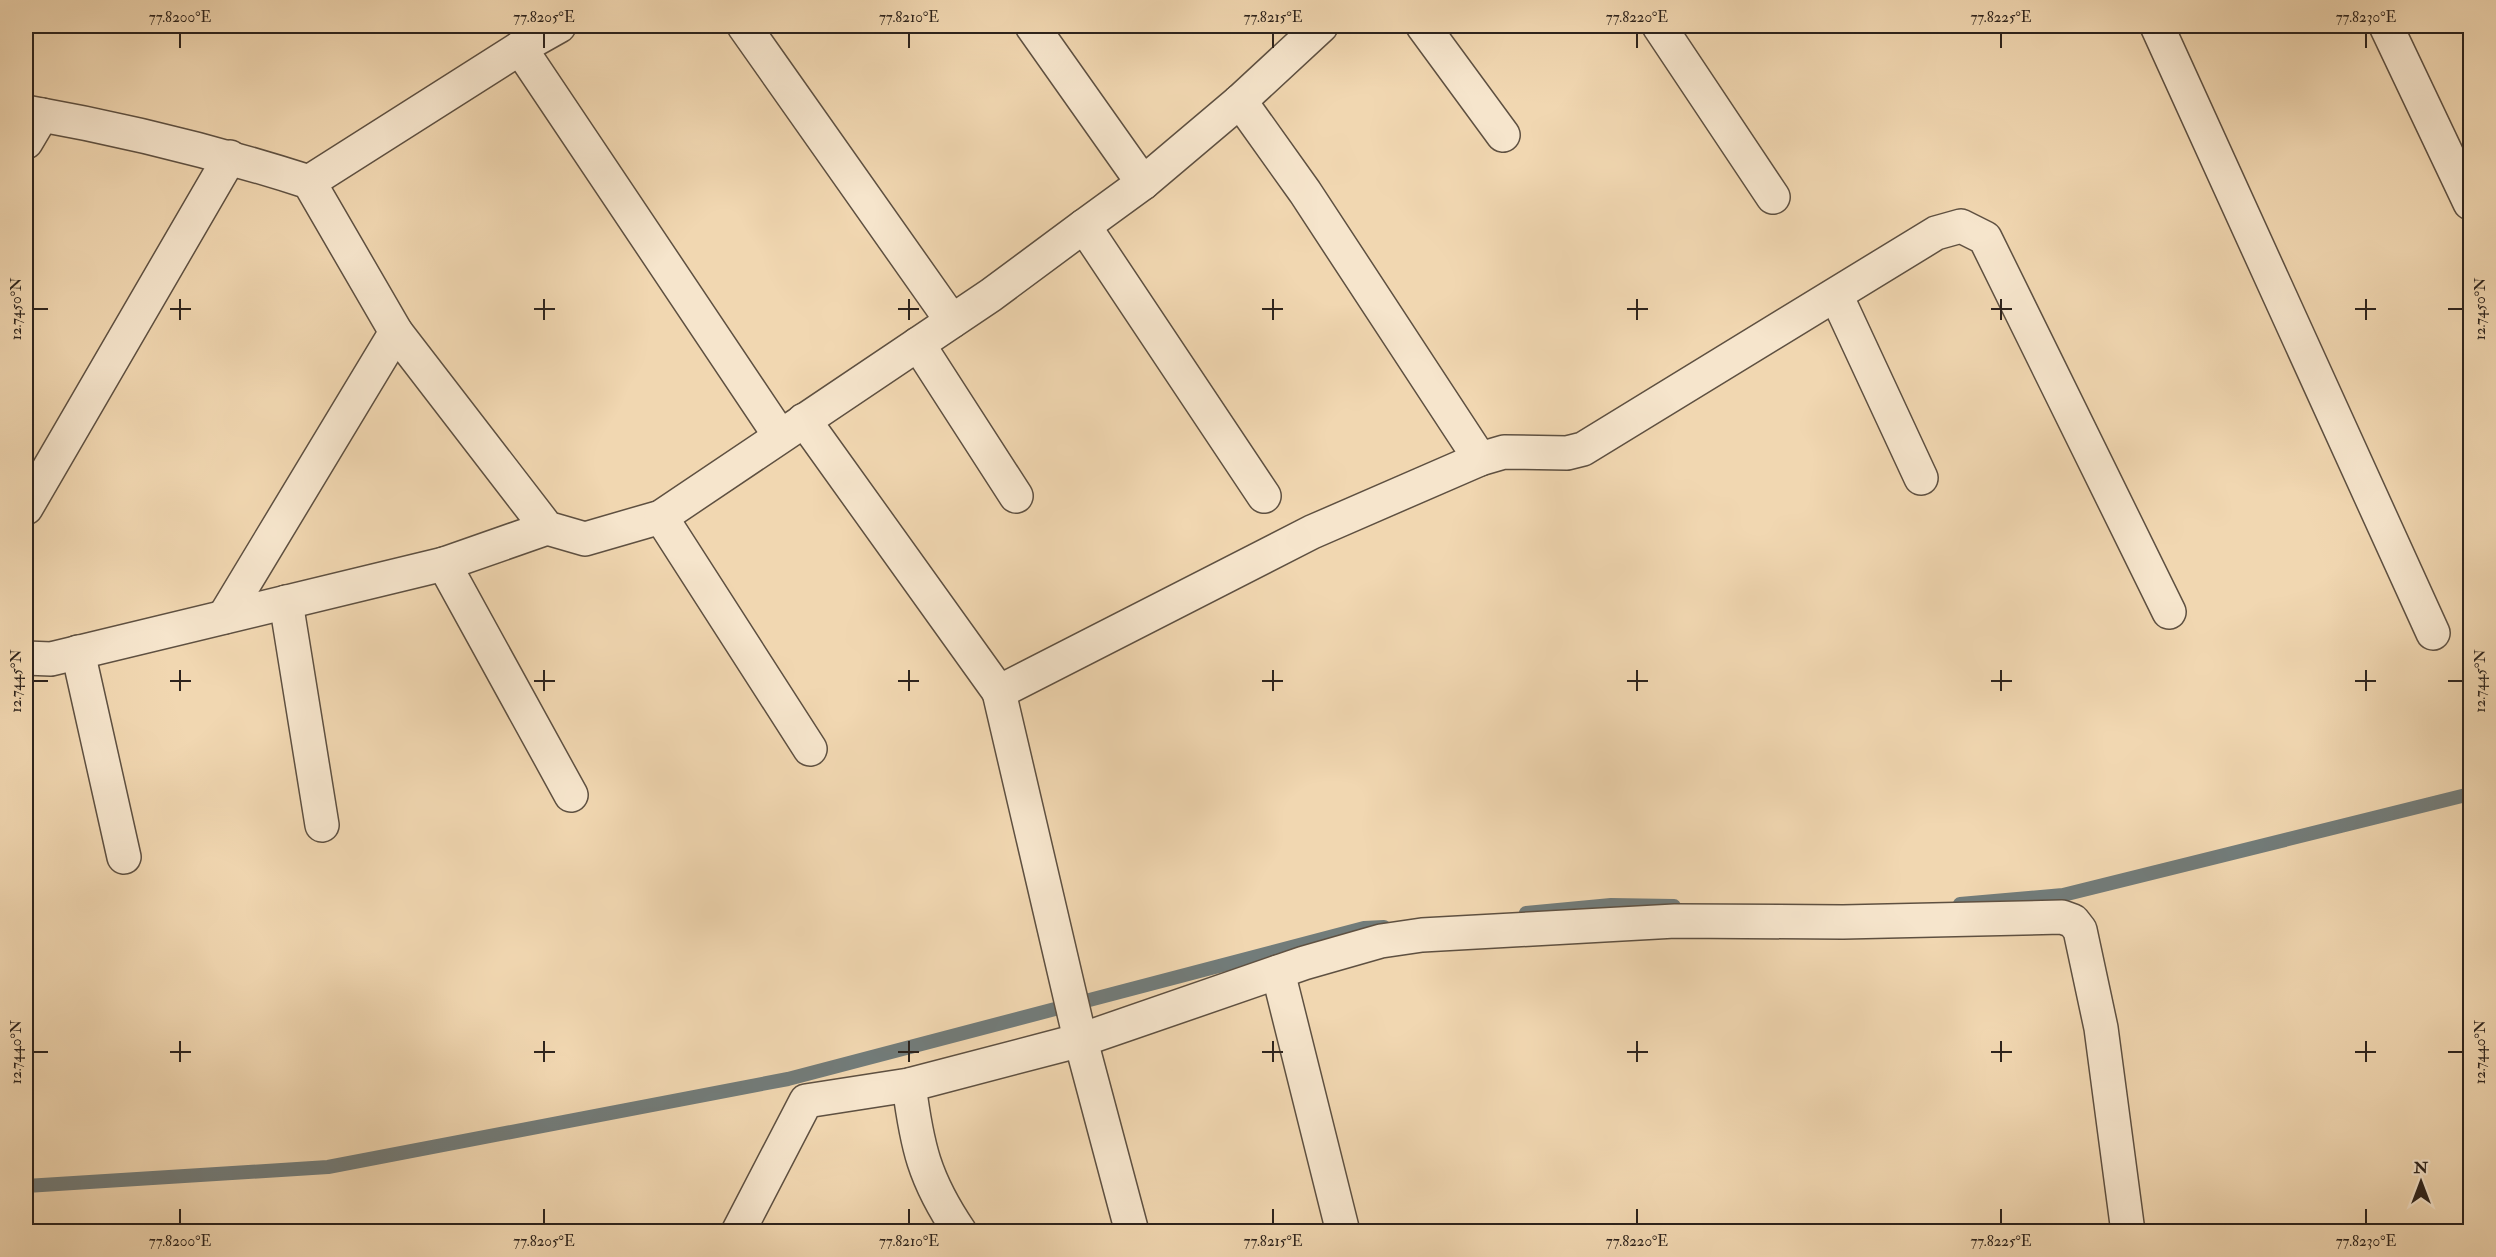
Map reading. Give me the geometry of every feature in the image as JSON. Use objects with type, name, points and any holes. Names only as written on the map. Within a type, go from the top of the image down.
[{"type":"street","points":[[309,182],[520,48],[559,26]]},
{"type":"street","points":[[744,26],[952,321]]},
{"type":"street","points":[[1032,26],[1143,183]]},
{"type":"street","points":[[1423,26],[1503,135]]},
{"type":"street","points":[[1659,26],[1773,197]]},
{"type":"street","points":[[2157,26],[2433,633]]},
{"type":"street","points":[[2386,26],[2470,203]]},
{"type":"street","points":[[26,658],[51,659],[444,564],[547,528],[585,539],[661,517],[952,321],[1143,183],[1240,101],[1317,27]]},
{"type":"street","points":[[520,48],[792,428],[999,692],[1079,1033],[1132,1232]]},
{"type":"street","points":[[1240,101],[1305,192],[1480,459]]},
{"type":"street","points":[[31,123],[134,133],[231,157],[309,182],[396,333],[547,528]]},
{"type":"street","points":[[26,508],[231,157]]},
{"type":"street","points":[[1084,226],[1264,496]]},
{"type":"street","points":[[999,692],[1312,532],[1480,459],[1504,452],[1566,453],[1583,449],[1936,233],[1961,226],[1985,238],[2169,612]]},
{"type":"street","points":[[1836,295],[1921,478]]},
{"type":"street","points":[[224,617],[396,333]]},
{"type":"street","points":[[918,344],[1016,496]]},
{"type":"street","points":[[661,517],[810,749]]},
{"type":"street","points":[[444,564],[571,795]]},
{"type":"street","points":[[286,602],[322,825]]},
{"type":"street","points":[[78,652],[124,857]]},
{"type":"street","points":[[738,1232],[806,1101],[909,1085],[1382,941],[1422,935],[1675,921],[1843,922],[2062,916],[2073,921],[2080,930],[2101,1028],[2128,1232]]},
{"type":"street","points":[[1278,972],[1343,1232]]},
{"type":"street","points":[[909,1085],[916,1138],[928,1177],[945,1210],[960,1232]]},
{"type":"waterway","points":[[1960,904],[2063,895],[2470,794]]},
{"type":"waterway","points":[[1526,913],[1611,905],[1674,906]]},
{"type":"waterway","points":[[26,1186],[328,1167],[788,1079],[1364,928],[1384,927]]}]
